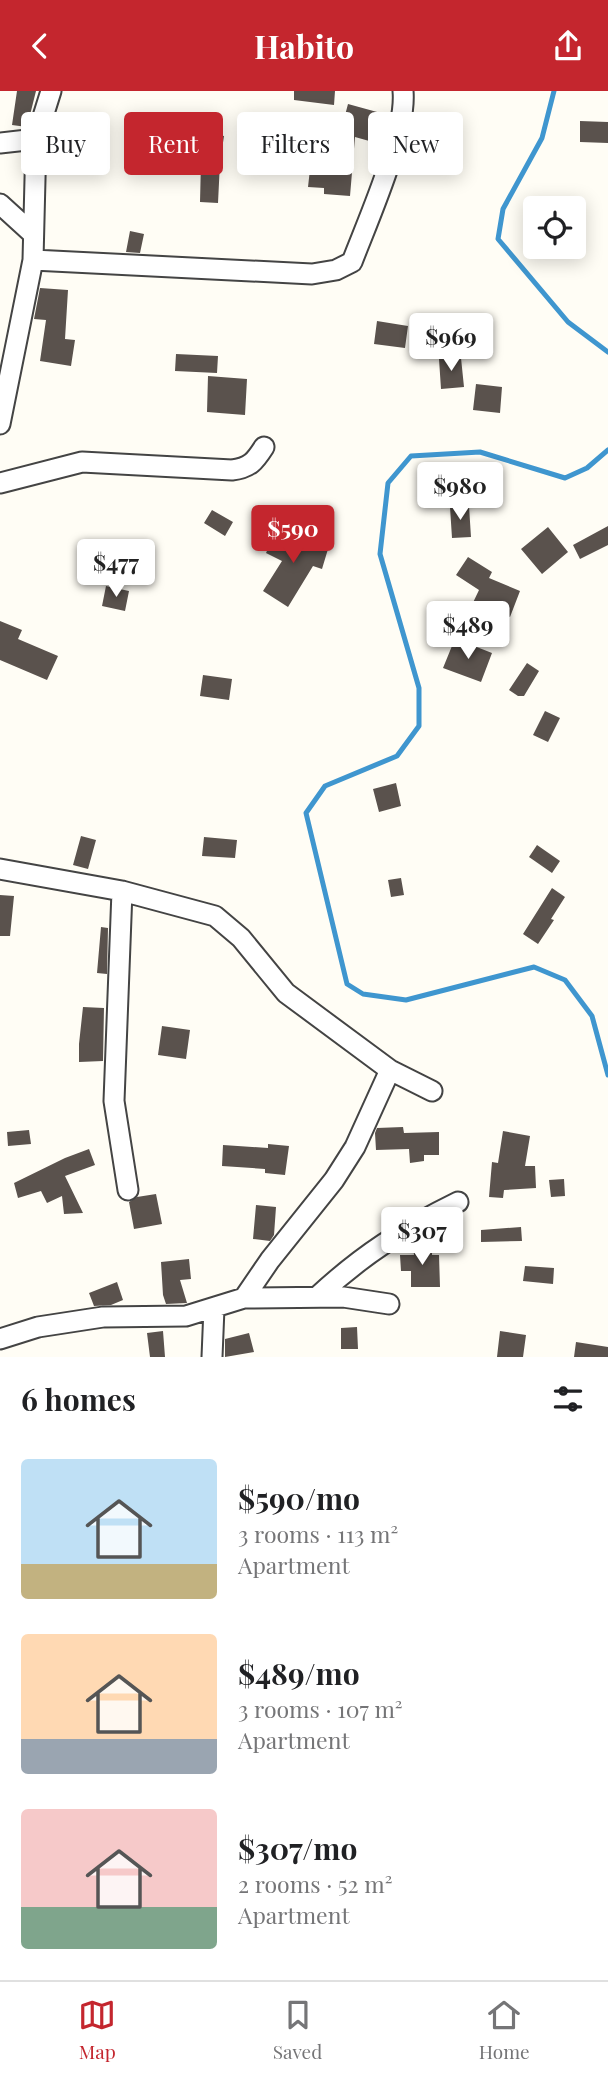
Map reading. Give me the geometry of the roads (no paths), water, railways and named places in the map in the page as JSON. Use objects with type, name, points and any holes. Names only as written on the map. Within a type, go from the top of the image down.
[{"type":"street","points":[[44,112],[51,91]]},
{"type":"street","points":[[33,260],[312,274],[336,270],[352,263],[394,146],[404,102],[403,91]]},
{"type":"street","points":[[0,143],[21,141]]},
{"type":"street","points":[[0,424],[33,260],[35,175]]},
{"type":"street","points":[[0,204],[33,234]]},
{"type":"street","points":[[0,483],[82,461],[232,470],[254,463],[264,447]]},
{"type":"street","points":[[0,869],[122,891],[215,916],[241,937],[286,993],[390,1070],[432,1091]]},
{"type":"street","points":[[122,891],[114,1101],[128,1189]]},
{"type":"street","points":[[244,1298],[355,1147],[390,1070]]},
{"type":"street","points":[[317,1297],[372,1249],[417,1222],[458,1202]]},
{"type":"street","points":[[0,1339],[38,1327],[103,1317],[186,1316],[244,1298],[343,1297],[389,1304]]},
{"type":"street","points":[[212,1357],[214,1308]]},
{"type":"waterway","points":[[554,91],[542,138],[503,209],[498,239],[568,322],[608,352]]},
{"type":"waterway","points":[[608,450],[587,468],[565,478],[480,452],[411,456],[388,483],[380,554],[419,688],[419,726],[397,756],[325,786],[306,813],[347,984],[363,994],[406,1000],[534,967],[565,980],[592,1016],[608,1075]]}]
